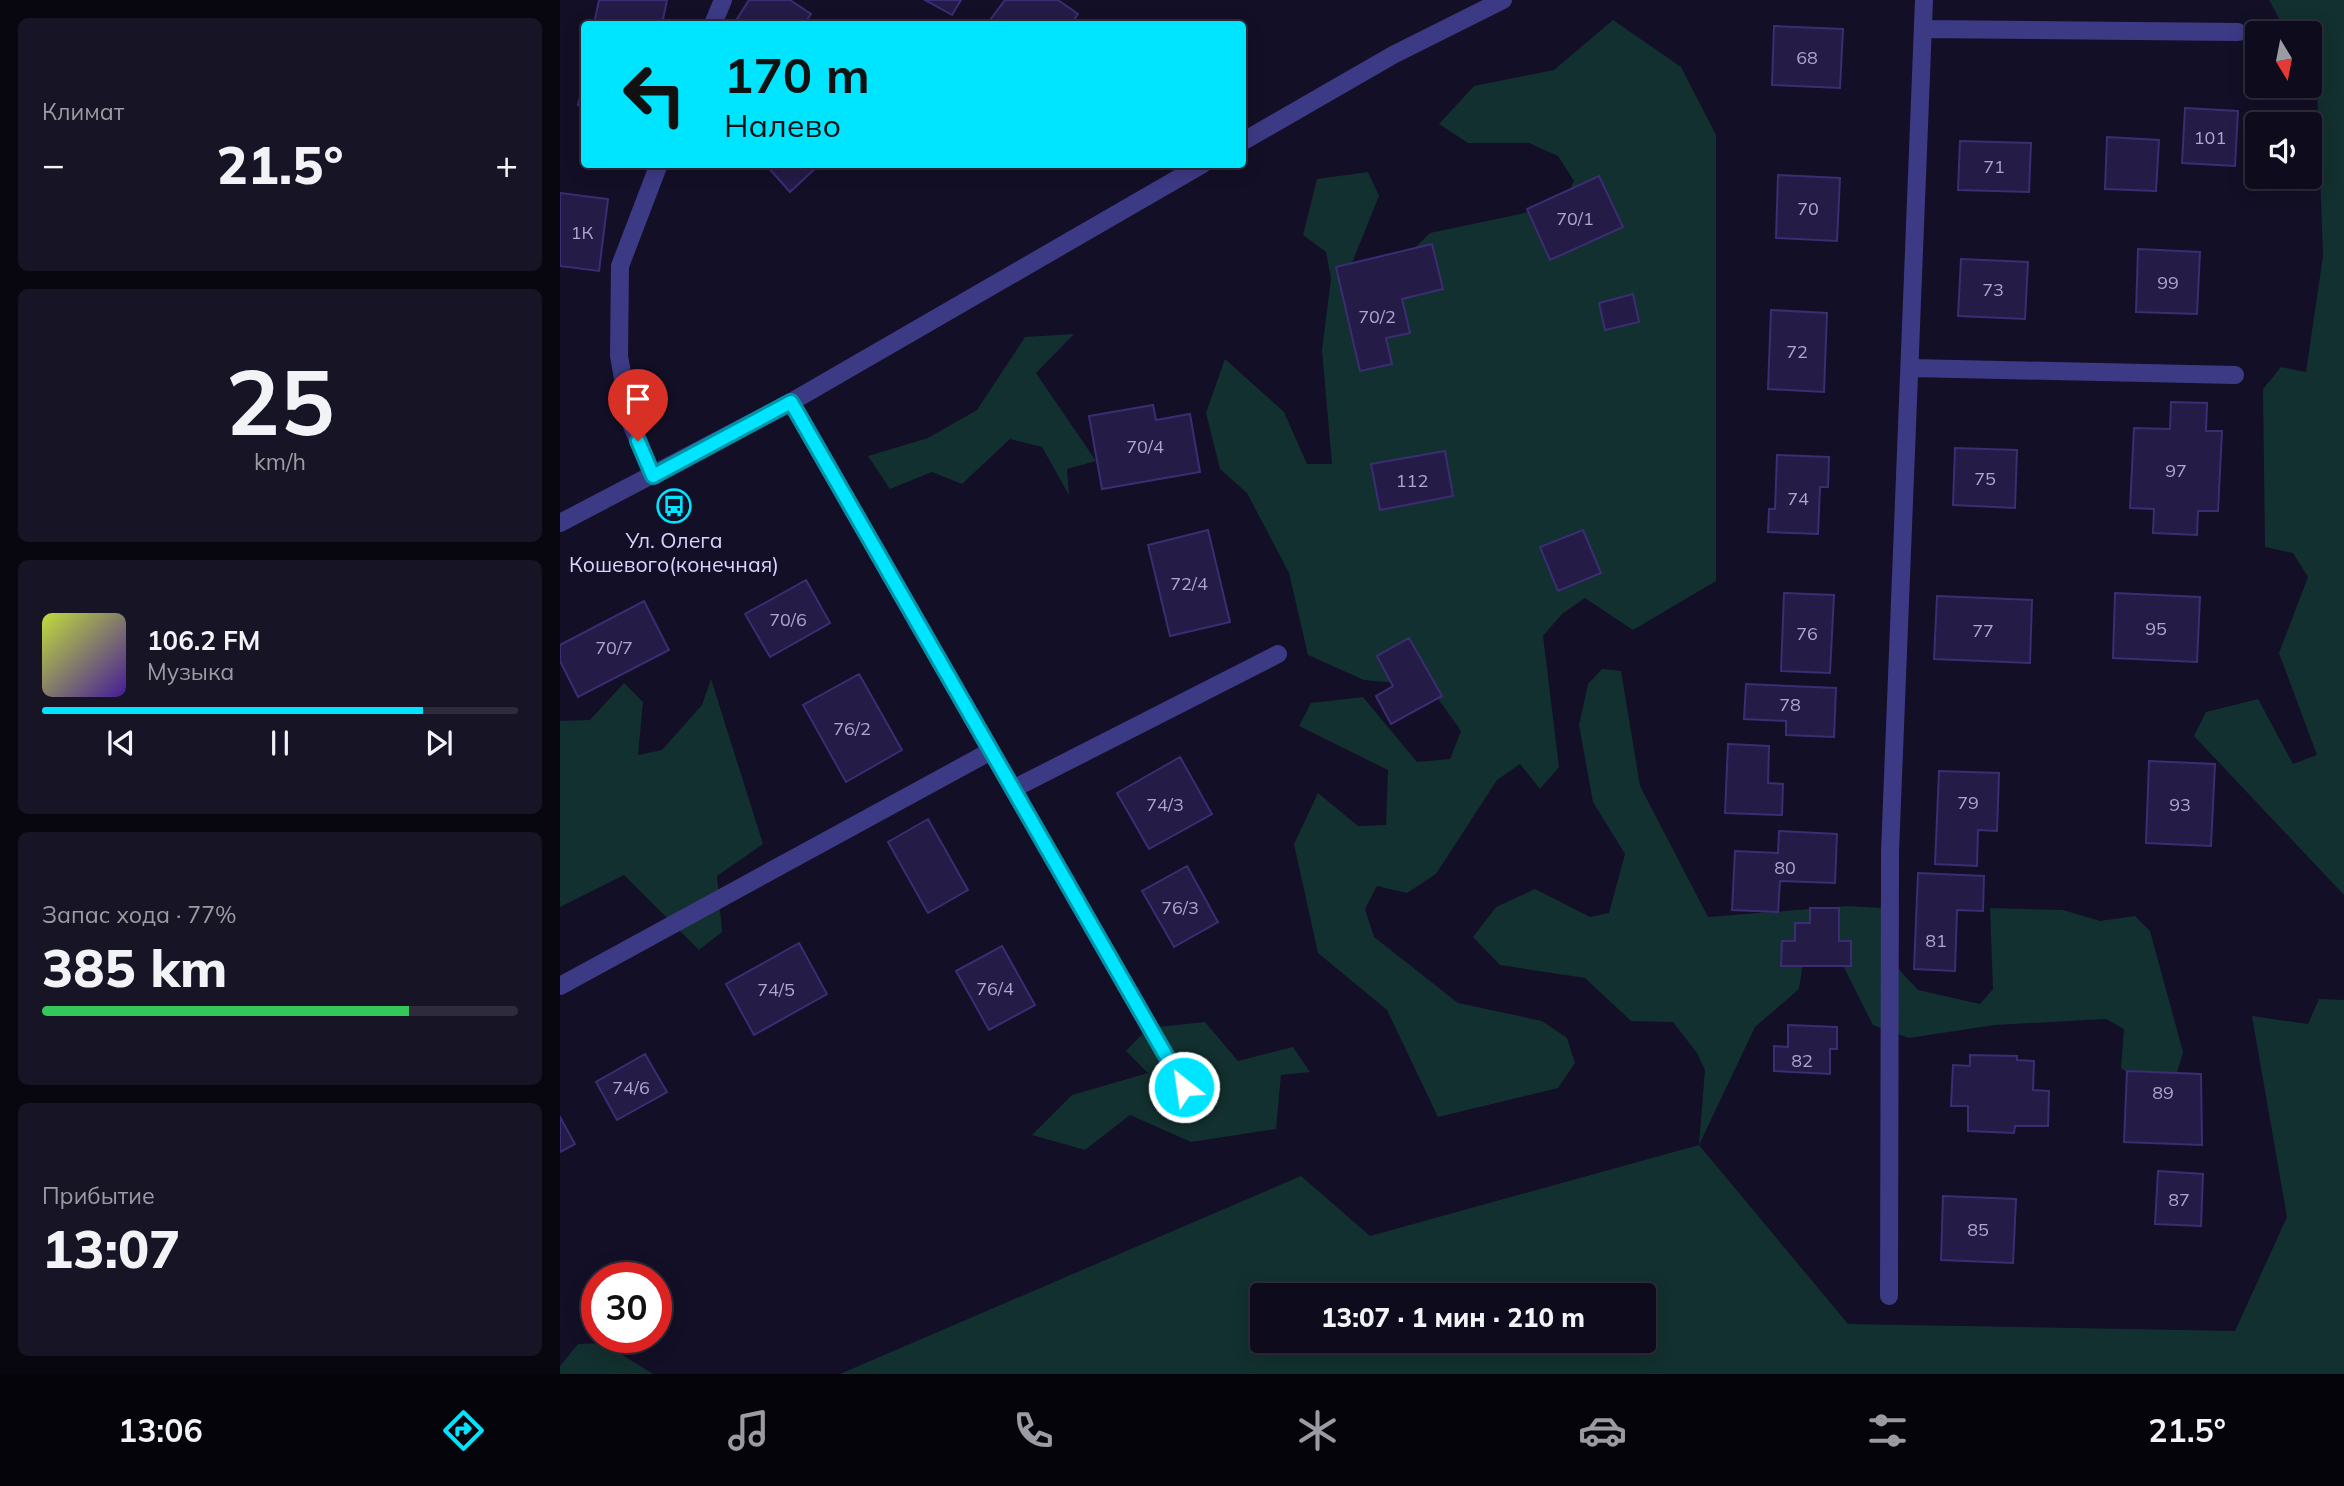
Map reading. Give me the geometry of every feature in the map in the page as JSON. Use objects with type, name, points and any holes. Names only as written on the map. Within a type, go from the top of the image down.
[{"type":"street","points":[[714,21],[723,0]]},
{"type":"street","points":[[1246,140],[1393,55],[1503,0]]},
{"type":"street","points":[[1889,1296],[1891,852],[1924,0]]},
{"type":"street","points":[[1923,29],[2238,32]]},
{"type":"street","points":[[653,476],[631,423],[619,356],[620,279],[621,266],[658,168]]},
{"type":"street","points":[[560,523],[791,402],[1196,168]]},
{"type":"street","points":[[1911,368],[2235,374]]},
{"type":"street","points":[[791,402],[1184,1087]]},
{"type":"street","points":[[1013,789],[1278,653]]},
{"type":"street","points":[[560,986],[991,751]]},
{"type":"green space","points":[[2269,0],[2344,0],[2344,895],[2194,736],[2206,712],[2258,699],[2293,764],[2317,755],[2279,653],[2308,577],[2293,553],[2265,547],[2263,389],[2281,367],[2306,372],[2323,256],[2322,112],[2318,112],[2317,98],[2322,98],[2322,21],[2280,21]]},
{"type":"green space","points":[[1613,20],[1681,67],[1716,135],[1716,581],[1633,630],[1585,598],[1562,614],[1543,636],[1559,767],[1540,789],[1520,764],[1497,780],[1436,874],[1407,893],[1377,886],[1365,909],[1374,937],[1458,1003],[1542,1021],[1567,1038],[1575,1063],[1558,1088],[1438,1117],[1387,1010],[1318,953],[1294,844],[1318,793],[1358,826],[1386,825],[1388,770],[1299,726],[1311,703],[1363,697],[1417,762],[1450,759],[1461,731],[1429,686],[1364,680],[1308,655],[1289,573],[1247,493],[1220,469],[1206,413],[1225,359],[1284,412],[1307,464],[1332,464],[1322,350],[1331,279],[1326,252],[1303,235],[1317,179],[1368,172],[1379,196],[1347,275],[1388,274],[1430,233],[1562,205],[1574,181],[1558,156],[1529,143],[1468,143],[1439,124],[1474,86],[1554,70]]},
{"type":"green space","points":[[1074,334],[1036,373],[1096,461],[1067,469],[1069,495],[1042,447],[1010,439],[962,484],[932,472],[890,489],[868,456],[928,438],[977,410],[1025,337]]},
{"type":"green space","points":[[1602,669],[1621,671],[1640,786],[1708,917],[1847,906],[1883,908],[1892,962],[1918,990],[1980,1004],[1993,989],[1990,908],[2063,910],[2100,921],[2135,916],[2150,931],[2183,1052],[2177,1073],[2138,1080],[2121,1068],[2124,1029],[2106,1019],[1994,1025],[1909,1038],[1873,1025],[1838,956],[1808,930],[1799,989],[1755,1027],[1699,1145],[1705,1070],[1697,1053],[1673,1022],[1631,1021],[1585,978],[1500,965],[1473,937],[1496,907],[1535,889],[1590,917],[1609,913],[1625,854],[1593,802],[1579,725],[1588,684]]},
{"type":"green space","points":[[711,679],[763,844],[717,876],[722,932],[699,950],[624,875],[560,907],[560,721],[590,720],[624,683],[643,702],[638,755],[662,750],[702,705]]},
{"type":"green space","points":[[2319,999],[2344,1000],[2344,1374],[840,1374],[1301,1176],[1370,1236],[1699,1145],[1848,1324],[2235,1331],[2287,1217],[2252,1016],[2308,1024]]},
{"type":"green space","points":[[1205,1022],[1238,1061],[1293,1047],[1310,1072],[1281,1075],[1276,1129],[1191,1142],[1130,1115],[1085,1150],[1032,1135],[1072,1095],[1148,1073],[1126,1051],[1148,1028]]},
{"type":"green space","points":[[581,1344],[581,1353],[619,1353],[653,1374],[560,1374],[560,1366]]},
{"type":"building","points":[[599,0],[667,0],[663,21],[595,21]]},
{"type":"building","points":[[749,0],[790,0],[811,14],[806,21],[737,19]]},
{"type":"building","points":[[925,0],[961,0],[952,15]]},
{"type":"building","points":[[1005,0],[1058,0],[1078,14],[1073,21],[989,21]]},
{"type":"building","points":[[1774,26],[1843,29],[1840,88],[1772,85]]},
{"type":"building","points":[[2185,108],[2238,111],[2235,166],[2182,163]]},
{"type":"building","points":[[2107,137],[2159,140],[2156,191],[2105,189]]},
{"type":"building","points":[[1960,141],[2031,143],[2029,192],[1958,190]]},
{"type":"building","points":[[769,168],[816,168],[790,192]]},
{"type":"building","points":[[1778,175],[1840,178],[1837,241],[1776,238]]},
{"type":"building","points":[[1599,176],[1623,227],[1550,260],[1527,209]]},
{"type":"building","points":[[560,193],[608,199],[599,271],[560,266]]},
{"type":"building","points":[[1432,244],[1443,289],[1402,299],[1410,333],[1386,338],[1392,364],[1360,371],[1336,267]]},
{"type":"building","points":[[2138,249],[2200,252],[2197,314],[2136,312]]},
{"type":"building","points":[[1961,259],[2028,262],[2025,319],[1958,316]]},
{"type":"building","points":[[1633,294],[1639,322],[1605,330],[1599,303]]},
{"type":"building","points":[[1771,310],[1827,313],[1824,392],[1768,389]]},
{"type":"building","points":[[2171,402],[2207,403],[2206,431],[2222,431],[2218,511],[2198,511],[2197,535],[2153,533],[2154,509],[2130,508],[2134,428],[2170,429]]},
{"type":"building","points":[[1153,405],[1156,420],[1190,414],[1200,472],[1102,489],[1089,416]]},
{"type":"building","points":[[1955,448],[2017,450],[2015,508],[1953,505]]},
{"type":"building","points":[[1445,451],[1453,496],[1380,510],[1371,464]]},
{"type":"building","points":[[1777,455],[1829,457],[1828,487],[1820,487],[1818,534],[1768,532],[1769,509],[1775,509]]},
{"type":"building","points":[[1208,530],[1230,622],[1170,636],[1148,545]]},
{"type":"building","points":[[1583,530],[1601,573],[1558,591],[1540,547]]},
{"type":"building","points":[[806,580],[830,623],[770,657],[745,614]]},
{"type":"building","points":[[1784,593],[1834,595],[1830,673],[1781,671]]},
{"type":"building","points":[[2115,593],[2200,597],[2197,662],[2113,658]]},
{"type":"building","points":[[1937,596],[2032,600],[2030,663],[1934,659]]},
{"type":"building","points":[[644,601],[669,650],[578,697],[560,661],[560,645]]},
{"type":"building","points":[[1409,638],[1442,696],[1391,724],[1376,696],[1393,686],[1377,656]]},
{"type":"building","points":[[859,674],[902,750],[846,782],[803,705]]},
{"type":"building","points":[[1746,684],[1836,688],[1834,737],[1786,735],[1786,721],[1744,719]]},
{"type":"building","points":[[1728,744],[1769,746],[1768,783],[1783,784],[1782,815],[1725,813]]},
{"type":"building","points":[[1180,757],[1212,814],[1149,849],[1117,793]]},
{"type":"building","points":[[2149,761],[2215,764],[2211,846],[2146,843]]},
{"type":"building","points":[[1939,771],[1999,773],[1997,831],[1978,830],[1977,866],[1935,864]]},
{"type":"building","points":[[928,819],[968,890],[928,913],[888,842]]},
{"type":"building","points":[[1779,831],[1837,834],[1835,883],[1780,881],[1778,912],[1732,910],[1735,851],[1778,853]]},
{"type":"building","points":[[1187,866],[1218,922],[1174,947],[1142,891]]},
{"type":"building","points":[[1918,873],[1984,876],[1983,911],[1957,910],[1955,971],[1914,969]]},
{"type":"building","points":[[1810,908],[1839,908],[1839,941],[1851,941],[1851,966],[1781,966],[1782,941],[1795,941],[1795,923],[1810,923]]},
{"type":"building","points":[[799,943],[827,994],[754,1035],[726,984]]},
{"type":"building","points":[[1002,946],[1035,1005],[989,1030],[956,971]]},
{"type":"building","points":[[1788,1025],[1837,1027],[1837,1049],[1830,1049],[1830,1074],[1774,1071],[1774,1046],[1788,1047]]},
{"type":"building","points":[[645,1054],[667,1092],[617,1120],[596,1082]]},
{"type":"building","points":[[1970,1055],[2017,1056],[2017,1060],[2034,1061],[2033,1090],[2049,1091],[2048,1126],[2015,1126],[2014,1133],[1968,1131],[1968,1106],[1951,1106],[1953,1065],[1970,1066]]},
{"type":"building","points":[[2127,1071],[2201,1074],[2202,1145],[2124,1142]]},
{"type":"building","points":[[560,1117],[575,1144],[560,1152]]},
{"type":"building","points":[[2158,1171],[2203,1174],[2201,1226],[2155,1224]]},
{"type":"building","points":[[1943,1196],[2016,1199],[2013,1263],[1941,1260]]},
{"type":"place","name":"Ул. Олега Кошевого(конечная)","points":[[674,506]]},
{"type":"route","points":[[638,441],[653,476],[791,402],[1184,1087]]}]
